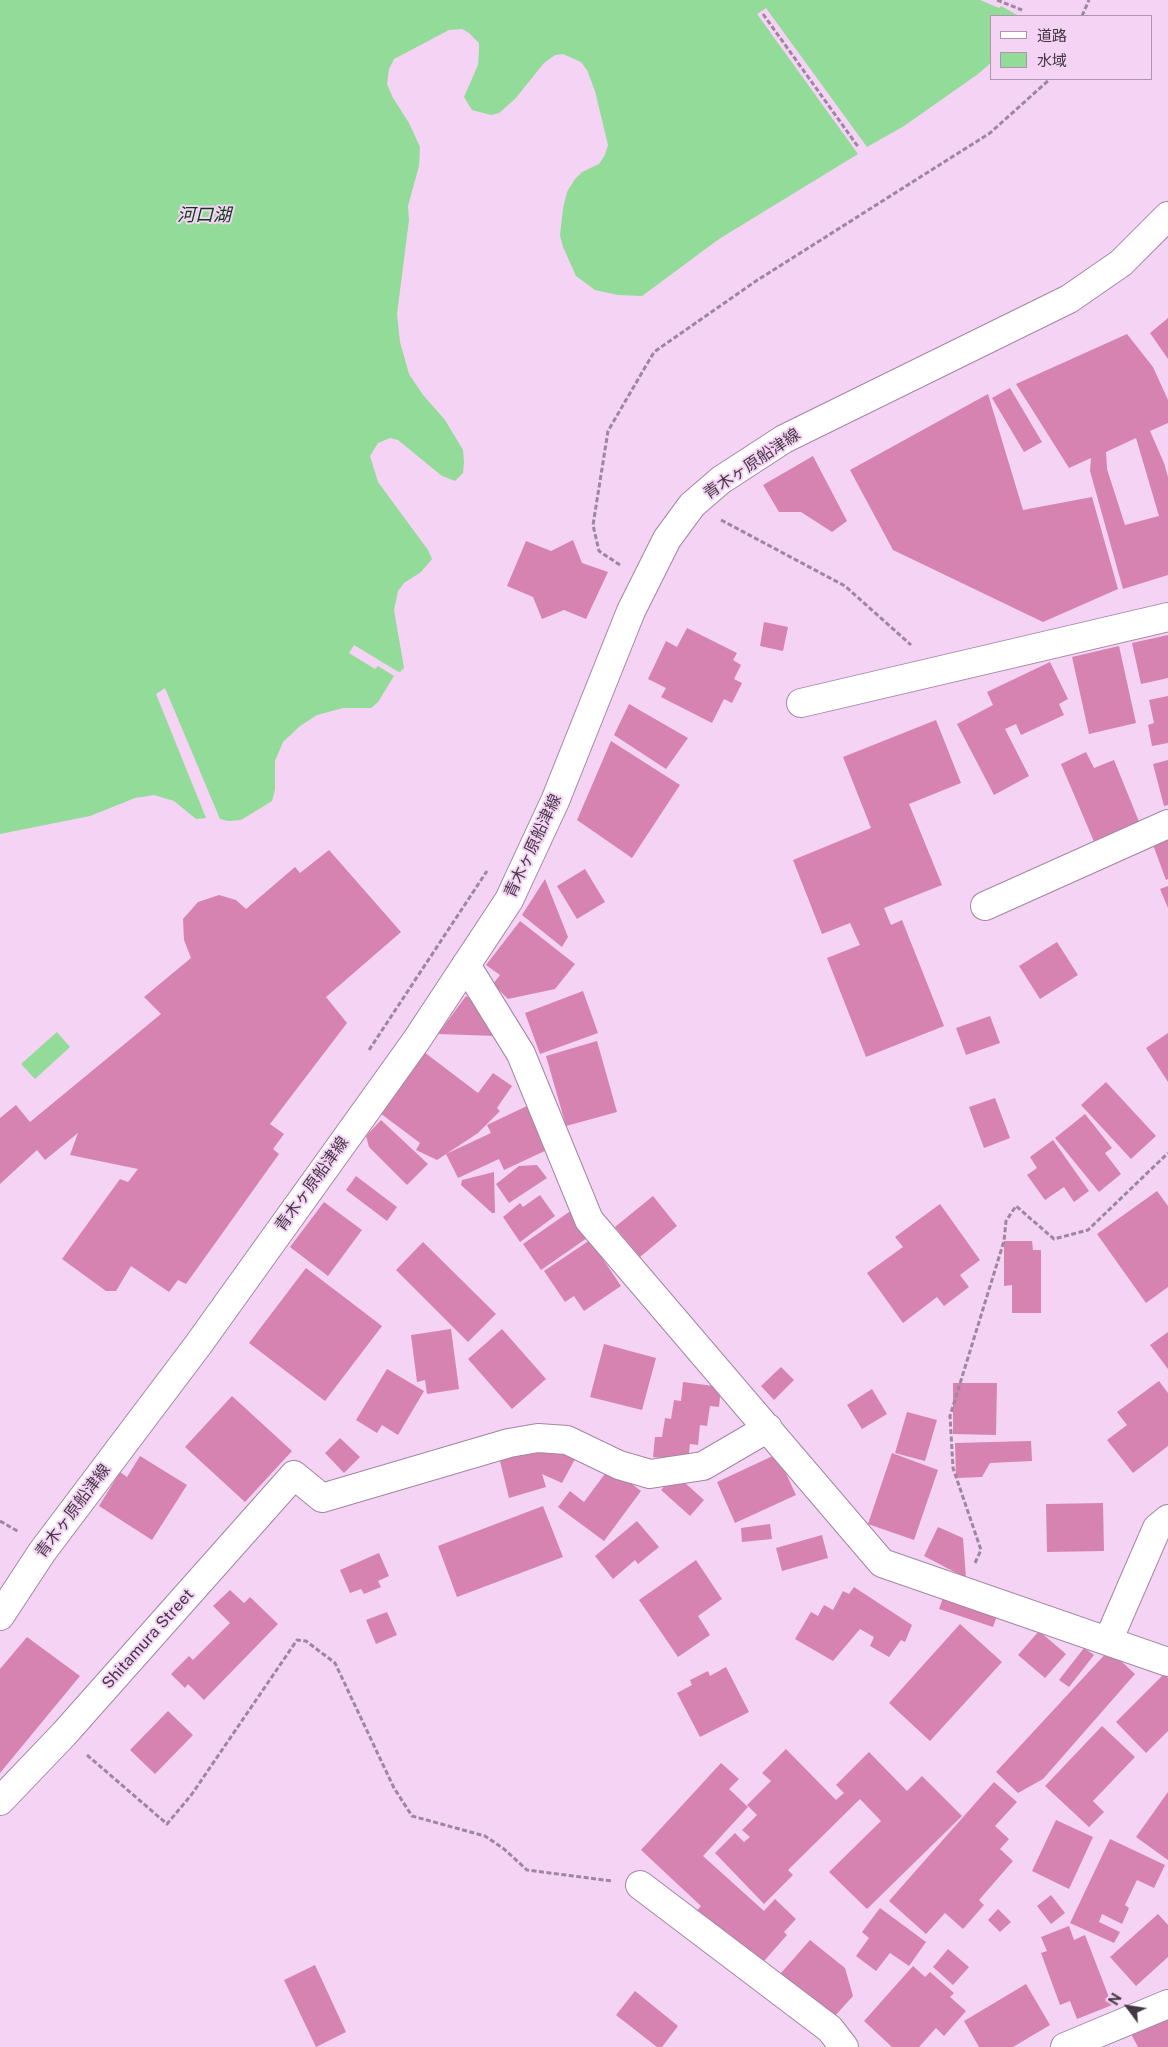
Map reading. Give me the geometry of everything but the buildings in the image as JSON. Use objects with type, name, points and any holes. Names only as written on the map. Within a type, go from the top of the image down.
[{"type":"main road","name":"青木ヶ原船津線","points":[[0,1616],[42,1552],[198,1345],[410,1048],[509,900],[555,801],[630,611],[667,539],[692,505],[721,480],[784,438],[1069,299],[1121,263],[1168,216]]},
{"type":"main road","points":[[801,703],[1168,617]]},
{"type":"main road","points":[[985,906],[1168,824]]},
{"type":"main road","points":[[466,965],[521,1054],[589,1220],[882,1563],[1168,1662]]},
{"type":"main road","name":"Shitamura Street","points":[[0,1801],[64,1734],[294,1475],[322,1498],[509,1442],[538,1438],[567,1440],[619,1465],[650,1474],[703,1466],[768,1428]]},
{"type":"main road","points":[[1108,1641],[1157,1528],[1168,1519]]},
{"type":"main road","points":[[640,1885],[830,2029],[844,2047]]},
{"type":"main road","points":[[1065,2047],[1168,2004]]},
{"type":"path","points":[[997,0],[1022,10]]},
{"type":"path","points":[[1082,15],[1089,0]]},
{"type":"path","points":[[763,14],[859,148]]},
{"type":"path","points":[[624,568],[599,551],[593,526],[608,431],[654,352],[756,281],[990,134],[1049,80]]},
{"type":"path","points":[[692,505],[845,586],[939,671]]},
{"type":"path","points":[[367,1053],[492,863]]},
{"type":"path","points":[[962,1591],[981,1550],[953,1468],[950,1416],[1004,1240],[1006,1220],[1016,1206],[1054,1239],[1088,1230],[1168,1153]]},
{"type":"path","points":[[0,1521],[21,1533]]},
{"type":"path","points":[[64,1734],[167,1824],[192,1794],[297,1640],[306,1641],[335,1663],[394,1788],[412,1816],[485,1836],[527,1870],[640,1885]]},
{"type":"water","name":"河口湖","points":[[0,0],[980,0],[999,8],[1001,6],[1017,15],[990,15],[990,64],[904,126],[867,147],[766,8],[757,14],[858,154],[719,239],[642,296],[618,295],[595,290],[576,276],[563,247],[560,235],[567,192],[582,172],[599,164],[605,155],[608,145],[595,91],[587,70],[581,62],[563,54],[555,55],[544,63],[515,99],[499,113],[491,115],[472,110],[464,97],[478,65],[479,43],[469,33],[462,29],[449,30],[394,59],[389,69],[387,84],[420,147],[419,166],[408,206],[409,220],[397,314],[400,342],[409,374],[423,395],[445,420],[463,450],[464,462],[463,473],[455,481],[442,476],[398,440],[390,438],[378,443],[370,456],[378,482],[428,550],[432,559],[421,572],[404,583],[398,591],[394,610],[404,668],[400,672],[397,671],[354,645],[349,653],[375,669],[378,666],[394,676],[378,702],[371,708],[343,708],[317,715],[300,726],[283,742],[275,761],[275,789],[272,801],[241,820],[228,821],[220,819],[165,688],[156,694],[206,818],[196,819],[174,801],[154,795],[135,798],[90,816],[0,834]]},
{"type":"water","points":[[57,1032],[70,1047],[35,1079],[21,1064]]}]
